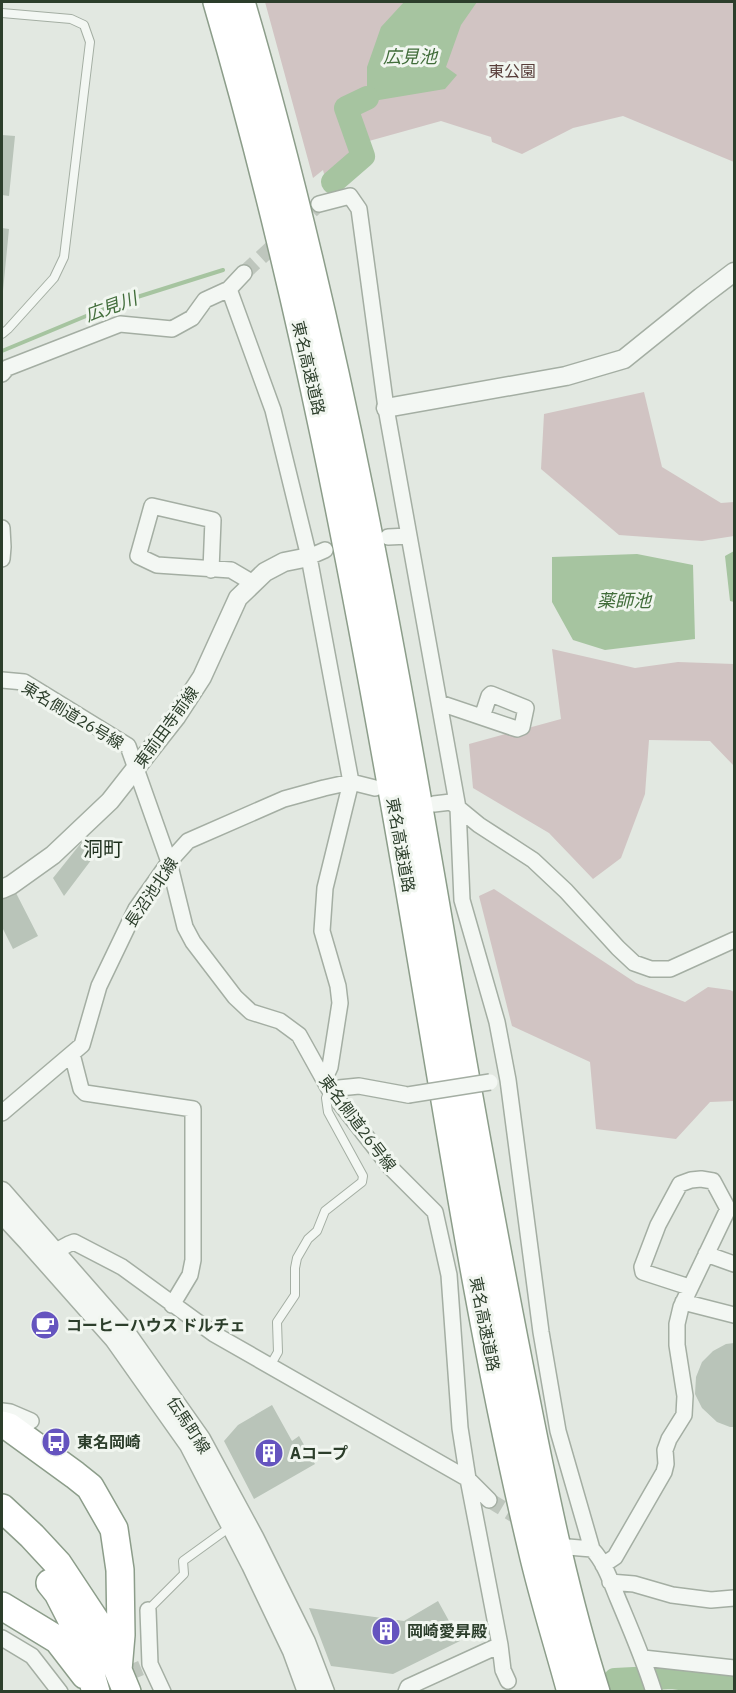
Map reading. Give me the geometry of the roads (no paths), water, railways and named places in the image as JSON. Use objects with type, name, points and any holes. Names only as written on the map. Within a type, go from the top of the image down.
[{"type":"highway","name":"東名高速道路","points":[[217,2],[244,98],[318,405],[368,657],[497,1387],[532,1551],[571,1692]]},
{"type":"highway","name":"東名高速道路","points":[[241,2],[265,82],[342,401],[393,665],[496,1252],[560,1561],[585,1659],[596,1692]]},
{"type":"highway","points":[[2,1425],[90,1487],[114,1529],[120,1570],[121,1635],[134,1673]]},
{"type":"highway","points":[[2,1508],[58,1564],[101,1629],[134,1673]]},
{"type":"highway","points":[[2,1526],[19,1541],[58,1593],[80,1636],[95,1690]]},
{"type":"highway","points":[[532,1551],[558,1692]]},
{"type":"highway","points":[[2,1606],[58,1640],[95,1690]]},
{"type":"street","points":[[319,204],[350,196],[359,209],[386,408],[458,808],[462,900],[497,1022],[508,1080],[541,1332],[558,1431],[592,1549],[603,1565],[644,1661],[653,1689]]},
{"type":"street","points":[[386,408],[566,376],[624,359],[735,272]]},
{"type":"street","points":[[2,374],[7,368],[120,324],[172,328],[192,318],[205,300],[229,289],[244,273]]},
{"type":"street","points":[[229,289],[273,410],[317,554],[351,782],[325,888],[322,931],[338,986],[340,1003],[327,1085],[358,1086],[408,1095],[508,1080]]},
{"type":"street","points":[[211,570],[213,520],[152,506],[138,556],[157,565],[211,570],[231,570],[253,584]]},
{"type":"street","points":[[2,528],[2,559]]},
{"type":"street","points":[[387,537],[409,536]]},
{"type":"street","name":"東前田寺前線","points":[[2,888],[11,885],[53,855],[110,801],[176,717],[202,677],[238,598],[266,572],[284,562],[317,554]]},
{"type":"street","name":"東名側道26号線","points":[[2,680],[24,682],[128,746],[169,862],[185,927],[193,942],[235,997],[251,1012],[280,1021],[299,1035],[327,1085],[390,1167],[435,1212],[449,1275],[460,1428],[503,1670],[508,1681]]},
{"type":"street","points":[[440,703],[482,717]]},
{"type":"street","points":[[351,782],[375,788]]},
{"type":"street","name":"長沼池北線","points":[[2,1113],[82,1045],[99,986],[136,909],[169,862],[188,841],[284,799],[351,782]]},
{"type":"street","points":[[434,804],[451,802],[478,825],[533,860],[566,891],[634,963],[651,969],[670,969],[735,940]]},
{"type":"street","points":[[72,1054],[81,1089],[85,1093],[193,1109],[193,1260],[190,1275],[172,1305]]},
{"type":"street","points":[[603,1565],[615,1557],[664,1472],[665,1450],[669,1438],[684,1415],[685,1396],[677,1345],[677,1324],[686,1294],[731,1209],[712,1181],[701,1179],[680,1184],[658,1225],[642,1267],[643,1272],[686,1294],[735,1315]]},
{"type":"street","name":"伝馬町線","points":[[2,1191],[114,1339],[189,1445],[251,1565],[292,1651],[307,1692]]},
{"type":"street","name":"伝馬町線","points":[[2,1214],[50,1256],[128,1334],[201,1439],[254,1537],[306,1642],[325,1692]]},
{"type":"street","points":[[50,1256],[74,1242],[122,1267],[214,1334],[468,1479],[489,1500]]},
{"type":"street","points":[[706,1254],[735,1264]]},
{"type":"street","points":[[2,1411],[31,1421]]},
{"type":"street","points":[[568,1547],[592,1549]]},
{"type":"street","points":[[610,1582],[634,1584],[672,1595],[711,1600],[735,1598]]},
{"type":"street","points":[[148,1610],[134,1673],[163,1692]]},
{"type":"street","points":[[2,1638],[32,1656],[60,1692]]},
{"type":"street","points":[[406,1692],[408,1687],[500,1645]]},
{"type":"street","points":[[644,1661],[735,1668]]},
{"type":"lane","points":[[2,14],[71,19],[84,26],[90,42],[64,257],[54,278],[2,334]]},
{"type":"lane","points":[[270,1366],[278,1352],[277,1322],[295,1295],[297,1258],[308,1239],[317,1232],[325,1211],[362,1182],[363,1176],[328,1112],[327,1085]]},
{"type":"lane","points":[[148,1610],[184,1574],[183,1561],[230,1527]]},
{"type":"water","name":"広見池","points":[[404,2],[477,2],[461,25],[446,67],[457,75],[445,89],[367,102],[367,67],[381,27]]},
{"type":"water","points":[[734,551],[734,602],[730,601],[725,556]]},
{"type":"water","name":"薬師池","points":[[637,554],[693,565],[695,639],[605,650],[573,640],[552,602],[552,557]]},
{"type":"waterway","name":"広見川","points":[[333,182],[363,156],[346,108],[367,98]]},
{"type":"waterway","name":"広見川","points":[[2,351],[115,304],[223,270]]},
{"type":"waterway","points":[[615,1680],[672,1677],[734,1685]]},
{"type":"tunnel","points":[[244,273],[319,204]]},
{"type":"tunnel","points":[[489,1500],[527,1523]]},
{"type":"tunnel","points":[[88,1690],[141,1668]]},
{"type":"place","name":"コーヒーハウス ドルチェ","points":[[45,1325]]},
{"type":"place","name":"東名岡崎","points":[[56,1442]]},
{"type":"place","name":"Aコープ","points":[[269,1453]]},
{"type":"place","name":"岡崎愛昇殿","points":[[386,1631]]},
{"type":"district","name":"洞町","points":[[103,849]]},
{"type":"park label","name":"東公園","points":[[512,71]]}]
